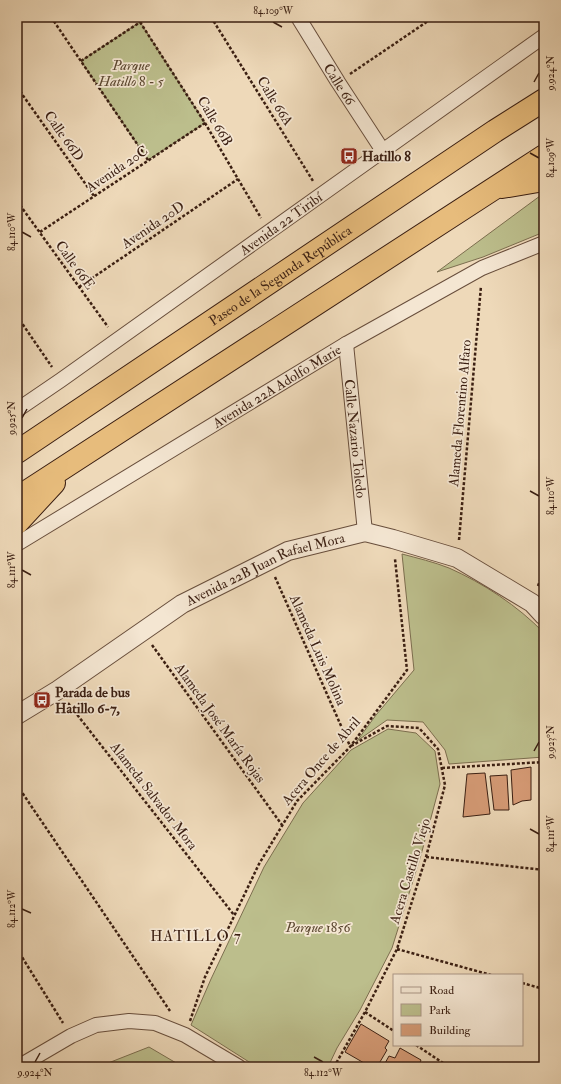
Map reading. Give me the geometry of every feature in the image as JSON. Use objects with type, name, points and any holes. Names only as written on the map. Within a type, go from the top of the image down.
[{"type":"highway","name":"Paseo de la Segunda República","points":[[17,452],[495,131],[544,100]]},
{"type":"highway","points":[[17,498],[544,156]]},
{"type":"highway","points":[[495,188],[544,180]]},
{"type":"highway","points":[[17,523],[75,460]]},
{"type":"street","name":"Calle 66","points":[[298,17],[383,151]]},
{"type":"street","name":"Avenida 22 Tiribí","points":[[17,410],[62,380],[544,36]]},
{"type":"street","name":"Avenida 22A Adolfo Marie","points":[[17,544],[346,344],[482,268],[544,243]]},
{"type":"street","name":"Calle Nazario Toledo","points":[[346,344],[365,532]]},
{"type":"street","name":"Avenida 22B Juan Rafael Mora","points":[[17,715],[58,690],[182,604],[288,551],[365,532],[457,558],[538,609]]},
{"type":"street","points":[[18,1067],[71,1036],[96,1025],[129,1022],[155,1023],[186,1034],[239,1067]]},
{"type":"path","points":[[51,17],[148,160]]},
{"type":"path","points":[[81,61],[148,17]]},
{"type":"path","name":"Calle 66A","points":[[211,17],[322,195]]},
{"type":"path","points":[[338,82],[434,17]]},
{"type":"path","name":"Calle 66B","points":[[140,22],[205,123],[269,232]]},
{"type":"path","name":"Calle 66D","points":[[17,87],[94,196]]},
{"type":"path","name":"Avenida 20C","points":[[40,232],[205,123]]},
{"type":"path","name":"Avenida 20D","points":[[79,287],[238,179]]},
{"type":"path","name":"Calle 66E","points":[[17,201],[117,340]]},
{"type":"path","name":"Alameda Florentino Alfaro","points":[[457,558],[482,268]]},
{"type":"path","points":[[17,316],[62,380]]},
{"type":"path","name":"Acera Once de Abril","points":[[186,1034],[205,976],[259,864],[282,825],[297,801],[350,746],[408,670],[393,539]]},
{"type":"path","name":"Alameda Luis Molina","points":[[268,561],[350,746]]},
{"type":"path","name":"Alameda José María Rojas","points":[[142,632],[282,825]]},
{"type":"path","name":"Alameda Salvador Mora","points":[[58,690],[234,915]]},
{"type":"path","name":"Acera Castillo Viejo","points":[[334,1067],[365,1012],[397,949],[426,856],[445,785],[438,749],[419,728],[387,726],[350,746]]},
{"type":"path","points":[[442,768],[544,762]]},
{"type":"path","points":[[17,785],[186,1034]]},
{"type":"path","points":[[426,856],[544,870]]},
{"type":"path","points":[[17,949],[71,1036]]},
{"type":"path","points":[[397,949],[487,974]]},
{"type":"path","points":[[523,983],[544,990]]},
{"type":"path","points":[[365,1012],[393,1030]]},
{"type":"path","points":[[418,1046],[449,1067]]},
{"type":"green space","name":"Parque Hatillo 8 - 5","points":[[140,22],[205,123],[148,160],[81,61]]},
{"type":"green space","points":[[544,193],[544,232],[483,257],[437,272]]},
{"type":"green space","points":[[402,554],[449,568],[475,581],[500,596],[534,623],[544,633],[544,757],[449,764],[445,750],[423,722],[387,720],[357,741],[376,715],[414,670]]},
{"type":"green space","name":"Parque 1856","points":[[388,729],[416,733],[435,751],[440,784],[421,855],[392,948],[328,1067],[257,1067],[191,1025],[264,867],[303,803],[351,750]]},
{"type":"green space","points":[[149,1047],[183,1067],[98,1067]]},
{"type":"building","points":[[531,767],[531,800],[522,801],[513,805],[511,770]]},
{"type":"building","points":[[485,773],[490,814],[463,817],[467,774]]},
{"type":"building","points":[[507,775],[509,810],[494,810],[490,776]]},
{"type":"building","points":[[361,1024],[389,1041],[385,1048],[387,1050],[377,1067],[371,1067],[345,1052]]},
{"type":"building","points":[[400,1048],[421,1060],[418,1067],[387,1067],[384,1065],[389,1056],[395,1058]]},
{"type":"place","name":"Hatillo 8","points":[[349,156]]},
{"type":"place","name":"Parada de bus Hatillo 6-7,","points":[[42,700]]},
{"type":"district","name":"HATILLO 7","points":[[196,936]]}]
